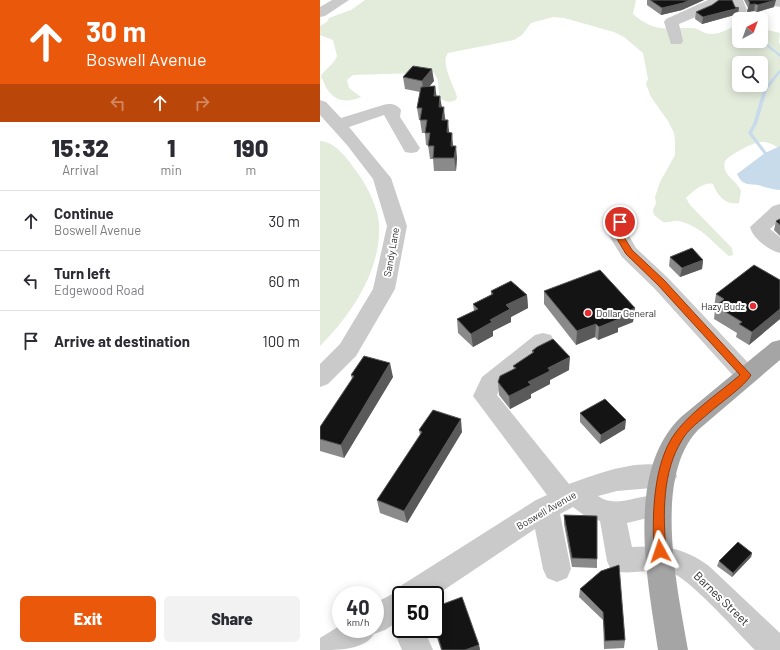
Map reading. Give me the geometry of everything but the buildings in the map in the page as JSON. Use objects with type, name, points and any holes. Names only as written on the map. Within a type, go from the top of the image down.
[{"type":"main road","points":[[673,650],[658,528],[659,505],[664,476],[671,451],[683,430],[746,375],[780,348]]},
{"type":"street","points":[[320,13],[342,0]]},
{"type":"street","points":[[676,41],[671,22],[698,11],[718,0]]},
{"type":"street","points":[[776,0],[780,3]]},
{"type":"street","name":"Sandy Lane","points":[[320,105],[353,141],[382,178],[397,226],[384,290],[348,350],[320,378]]},
{"type":"street","points":[[338,125],[389,108],[393,110],[392,117],[411,148]]},
{"type":"street","points":[[780,210],[760,227],[762,232],[780,247]]},
{"type":"street","points":[[620,222],[618,234],[629,252],[658,279],[746,375]]},
{"type":"street","points":[[544,341],[490,383],[485,396],[561,500],[557,569]]},
{"type":"street","name":"Boswell Avenue","points":[[435,586],[561,500],[623,477],[664,476]]},
{"type":"street","points":[[561,500],[612,514],[659,505]]},
{"type":"street","name":"Barnes Street","points":[[612,514],[620,561],[661,558],[672,559],[692,569],[776,650]]},
{"type":"street","points":[[328,650],[346,638]]},
{"type":"street","points":[[412,638],[418,650]]},
{"type":"street","points":[[776,650],[780,647]]},
{"type":"green space","points":[[365,0],[636,0],[633,14],[654,27],[668,29],[694,28],[709,34],[724,31],[732,27],[732,48],[768,48],[768,30],[780,33],[780,149],[765,142],[756,143],[744,148],[725,161],[725,170],[741,191],[739,203],[730,203],[723,199],[713,184],[710,183],[698,188],[686,198],[690,205],[732,248],[733,255],[729,256],[700,231],[687,223],[679,221],[663,222],[654,215],[653,210],[656,203],[655,197],[660,182],[675,155],[674,133],[668,121],[651,97],[646,84],[648,79],[643,53],[624,37],[614,32],[564,18],[553,17],[531,23],[522,35],[514,40],[448,53],[446,63],[448,75],[457,97],[454,101],[445,101],[439,97],[438,80],[434,73],[430,71],[418,73],[353,75],[347,80],[349,88],[361,97],[347,101],[334,97],[327,89],[321,77],[337,56],[333,40],[320,35],[320,26],[327,22],[329,18],[351,10]]},
{"type":"green space","points":[[320,141],[331,144],[340,151],[367,187],[378,216],[379,241],[370,274],[362,290],[343,320],[320,346]]},
{"type":"water","points":[[780,146],[780,190],[748,184],[741,180],[737,174],[765,153]]},
{"type":"waterway","points":[[768,46],[780,56]]},
{"type":"waterway","points":[[765,153],[750,133],[755,124],[765,90],[780,71]]},
{"type":"place","name":"Hazy Budz","points":[[753,306]]},
{"type":"place","name":"Dollar General","points":[[588,313]]},
{"type":"route","points":[[620,222],[617,231],[620,240],[629,252],[661,282],[705,332],[746,375],[690,423],[683,430],[674,444],[665,470],[659,505],[658,519],[660,551]]}]
